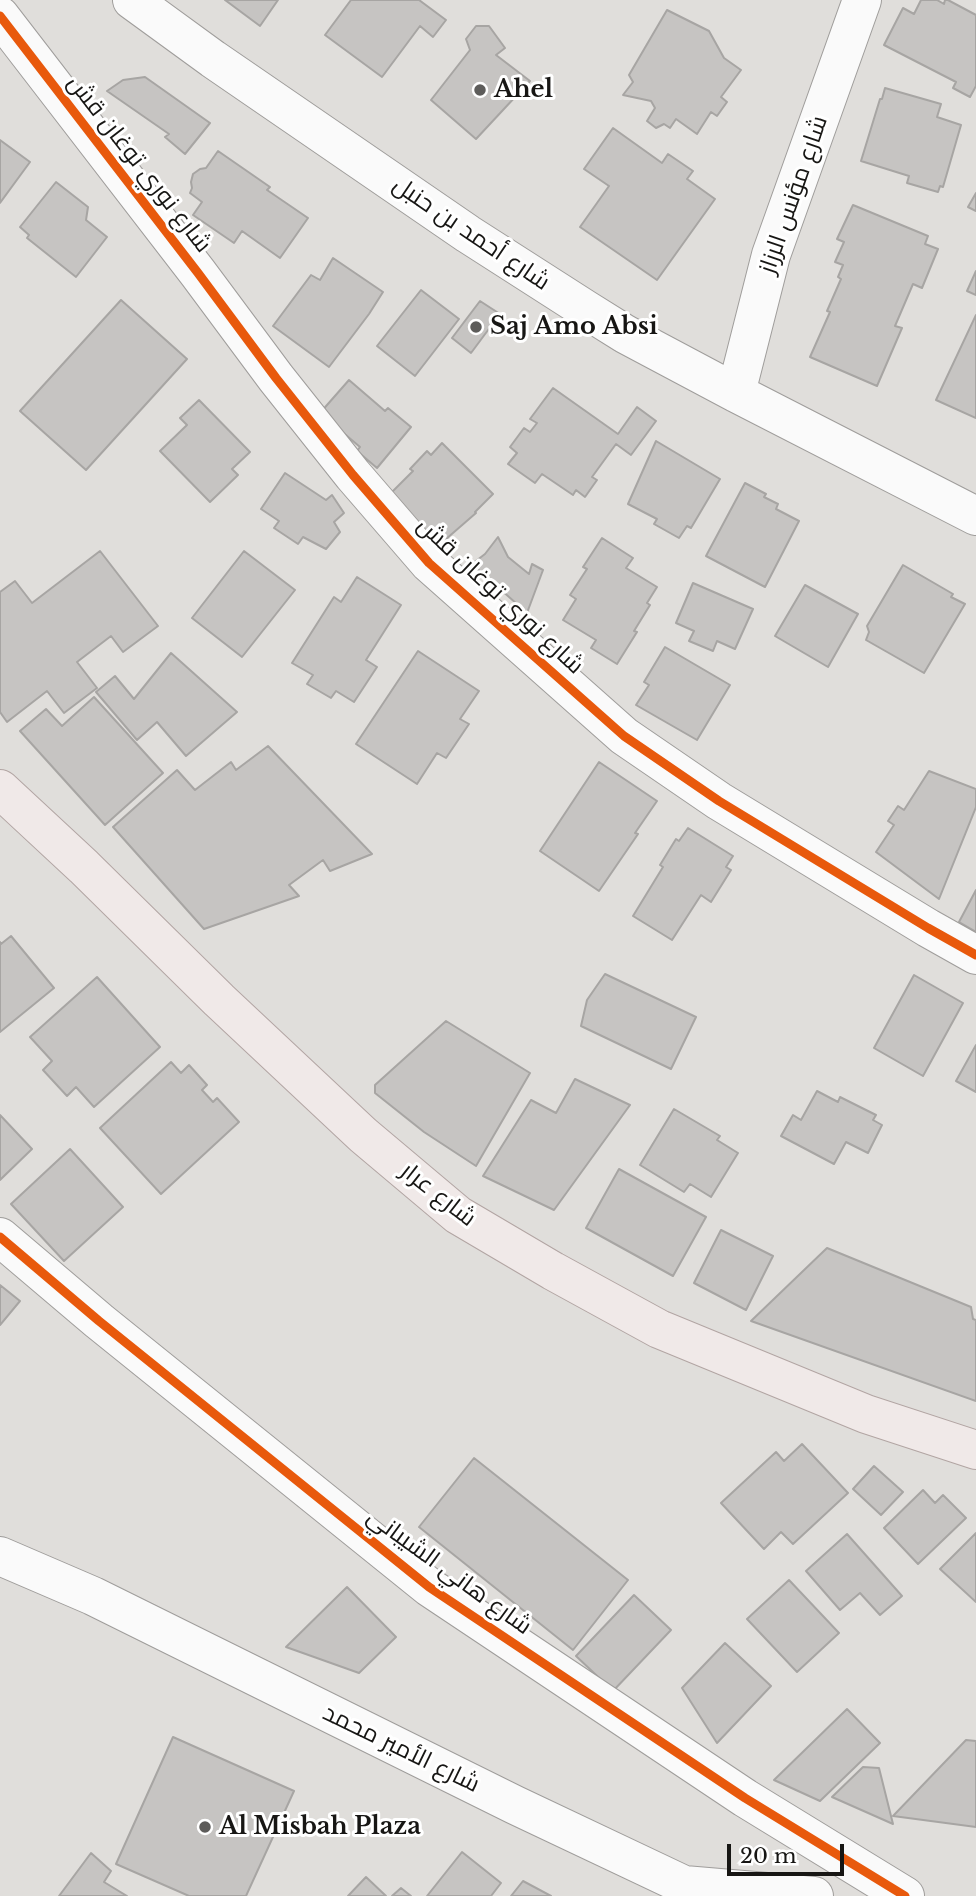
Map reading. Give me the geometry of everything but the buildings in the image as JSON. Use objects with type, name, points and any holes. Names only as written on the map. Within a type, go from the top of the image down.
[{"type":"main road","name":"شارع عرار","points":[[0,789],[354,1126],[458,1215],[552,1271],[659,1329],[866,1414],[976,1450]]},
{"type":"street","name":"شارع أحمد بن حنبل","points":[[132,0],[213,59],[468,234],[625,334],[976,516]]},
{"type":"street","name":"شارع مؤنس الرزاز","points":[[736,393],[771,255],[862,0]]},
{"type":"street","name":"شارع نوري توغان قش","points":[[0,16],[276,377],[353,475],[429,563],[624,736],[719,801],[976,955]]},
{"type":"street","name":"شارع هاني الشيباني","points":[[0,1237],[99,1321],[429,1587],[744,1798],[905,1896]]},
{"type":"street","name":"شارع الأمير محمد","points":[[0,1556],[93,1597],[694,1891],[814,1896]]},
{"type":"cycle path","points":[[0,16],[276,378],[353,475],[429,563],[624,736],[719,801],[976,955]]},
{"type":"cycle path","points":[[0,1237],[99,1321],[429,1587],[745,1798],[905,1896]]},
{"type":"place","name":"Ahel","points":[[480,90]]},
{"type":"place","name":"Saj Amo Absi","points":[[476,327]]},
{"type":"place","name":"Al Misbah Plaza","points":[[205,1827]]}]
